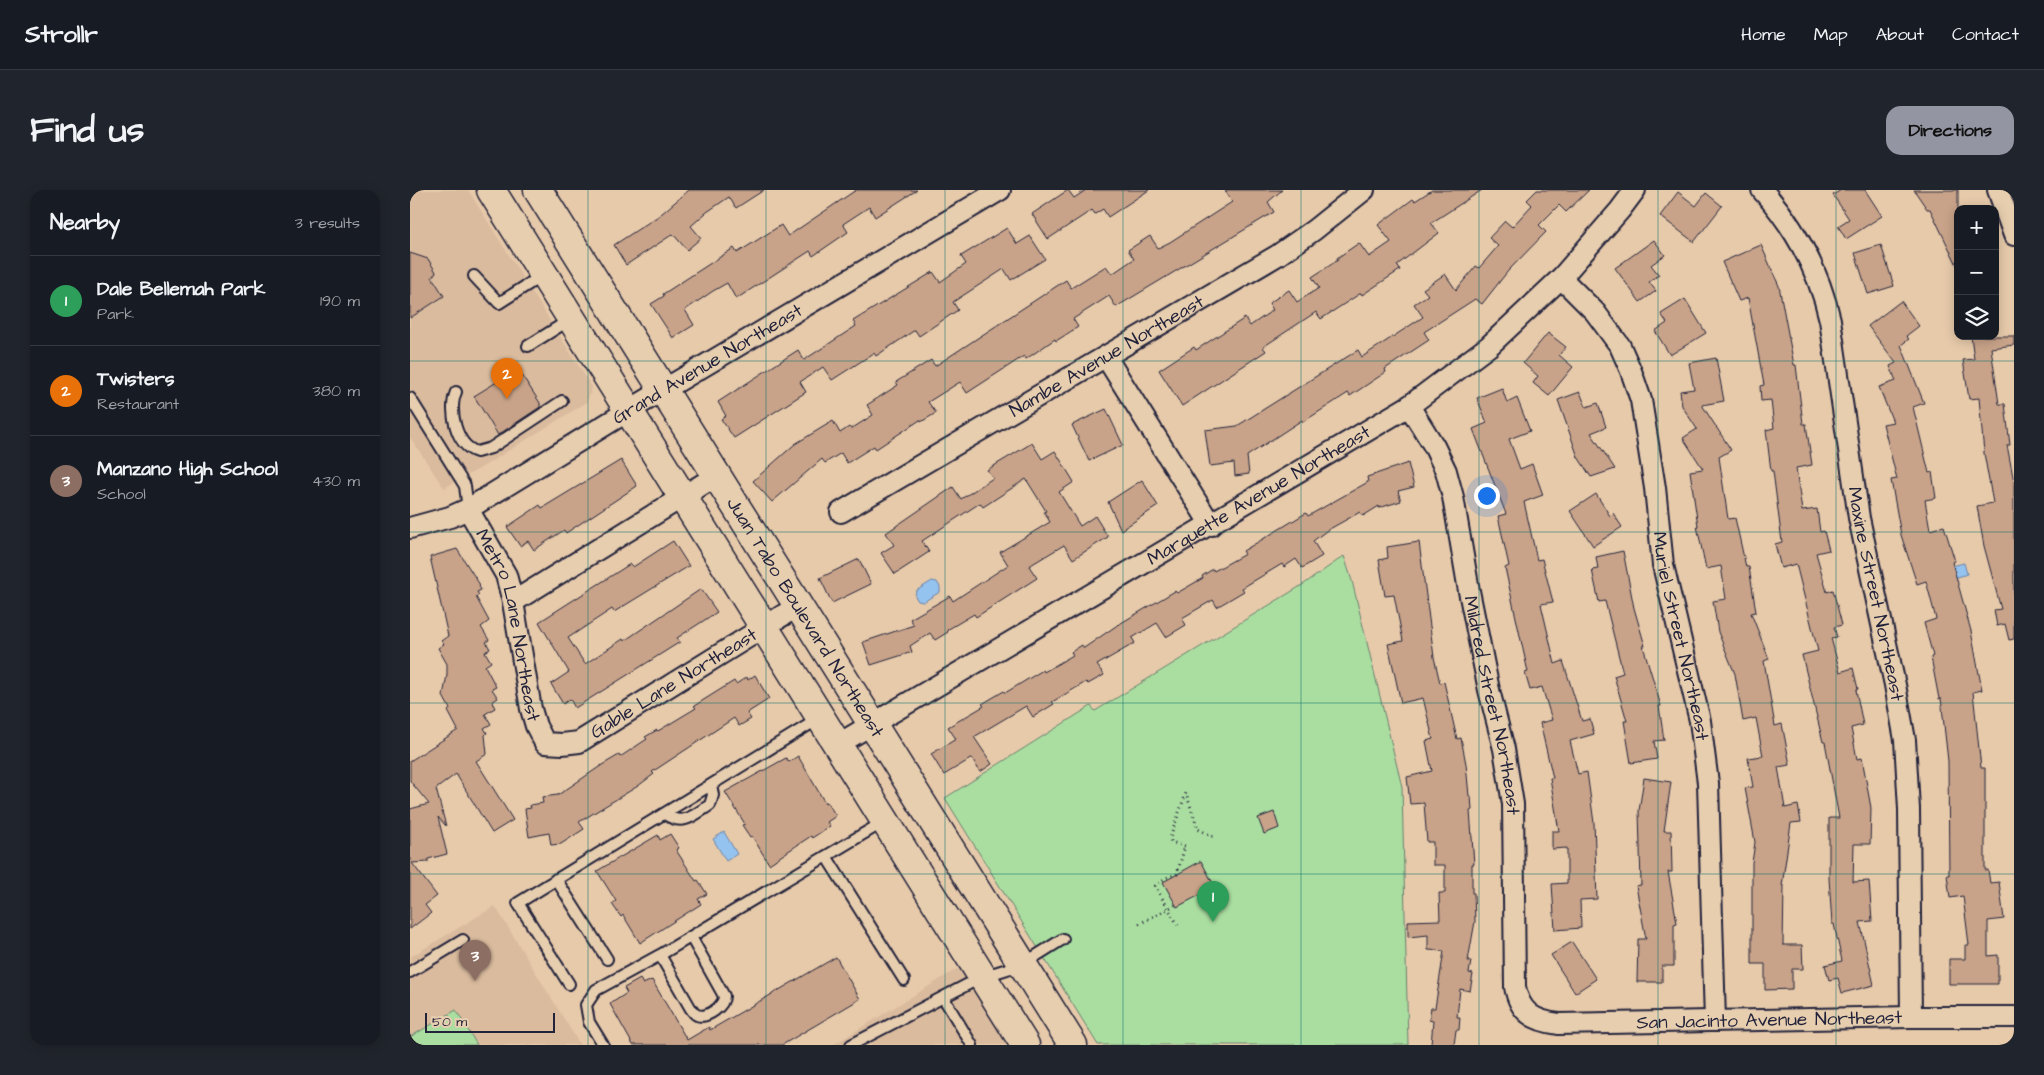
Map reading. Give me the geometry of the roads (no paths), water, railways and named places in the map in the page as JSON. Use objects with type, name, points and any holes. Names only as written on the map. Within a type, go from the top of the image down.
[{"type":"main road","name":"Juan Tabo Boulevard Northeast","points":[[491,190],[1025,1045]]},
{"type":"main road","name":"Juan Tabo Boulevard Northeast","points":[[538,190],[1073,1045]]},
{"type":"street","name":"Grand Avenue Northeast","points":[[410,528],[450,517],[468,509],[628,410],[1000,190]]},
{"type":"street","name":"Nambe Avenue Northeast","points":[[841,512],[1278,255],[1314,230],[1364,190]]},
{"type":"street","name":"Marquette Avenue Northeast","points":[[837,745],[1409,406],[1489,346],[1561,278],[1620,210],[1634,190]]},
{"type":"street","name":"Maxine Street Northeast","points":[[1762,190],[1779,209],[1802,246],[1824,293],[1830,320],[1859,518],[1895,685],[1904,740],[1910,810],[1911,1017]]},
{"type":"street","points":[[1998,190],[2014,235]]},
{"type":"street","name":"Muriel Street Northeast","points":[[1561,278],[1595,312],[1620,346],[1641,400],[1663,565],[1700,721],[1708,783],[1715,1021]]},
{"type":"street","points":[[1106,357],[1211,525]]},
{"type":"street","name":"Mildred Street Northeast","points":[[1409,406],[1434,446],[1446,471],[1453,497],[1469,591],[1489,690],[1504,749],[1513,804],[1515,987],[1520,1004],[1527,1013]]},
{"type":"street","points":[[513,602],[716,476]]},
{"type":"street","name":"Metro Lane Northeast","points":[[468,509],[506,575],[513,602],[531,709],[536,726],[545,743]]},
{"type":"street","name":"Gable Lane Northeast","points":[[545,743],[579,742],[798,606]]},
{"type":"street","name":"San Jacinto Avenue Northeast","points":[[1527,1013],[1543,1022],[1559,1024],[1911,1017],[2014,1017]]},
{"type":"lane","points":[[474,276],[499,303],[544,274]]},
{"type":"lane","points":[[528,346],[572,319]]},
{"type":"lane","points":[[456,392],[452,402],[458,431],[467,448],[477,452],[491,448],[562,401]]},
{"type":"lane","points":[[410,398],[465,486],[468,509]]},
{"type":"lane","points":[[569,984],[518,903],[821,718]]},
{"type":"lane","points":[[665,814],[672,819],[685,820],[710,804],[712,795],[711,785]]},
{"type":"lane","points":[[603,1045],[590,1022],[586,1005],[596,990],[691,937],[885,821]]},
{"type":"lane","points":[[826,856],[904,980]]},
{"type":"lane","points":[[556,879],[608,959]]},
{"type":"lane","points":[[660,955],[691,1009],[697,1015],[705,1016],[721,1006],[724,996],[691,937]]},
{"type":"lane","points":[[851,1045],[982,976],[1023,964],[1063,939]]},
{"type":"lane","points":[[410,972],[463,940]]},
{"type":"lane","points":[[943,997],[972,1045]]},
{"type":"water","points":[[1964,563],[1967,574],[1948,580],[1944,568]]},
{"type":"water","points":[[932,581],[937,582],[940,592],[923,602],[918,601],[915,596],[916,591]]},
{"type":"water","points":[[724,832],[737,854],[726,861],[713,839]]},
{"type":"place","name":"Twisters","points":[[507,399]]},
{"type":"place","name":"Dale Bellemah Park","points":[[1213,922]]},
{"type":"place","name":"Manzano High School","points":[[475,981]]}]
